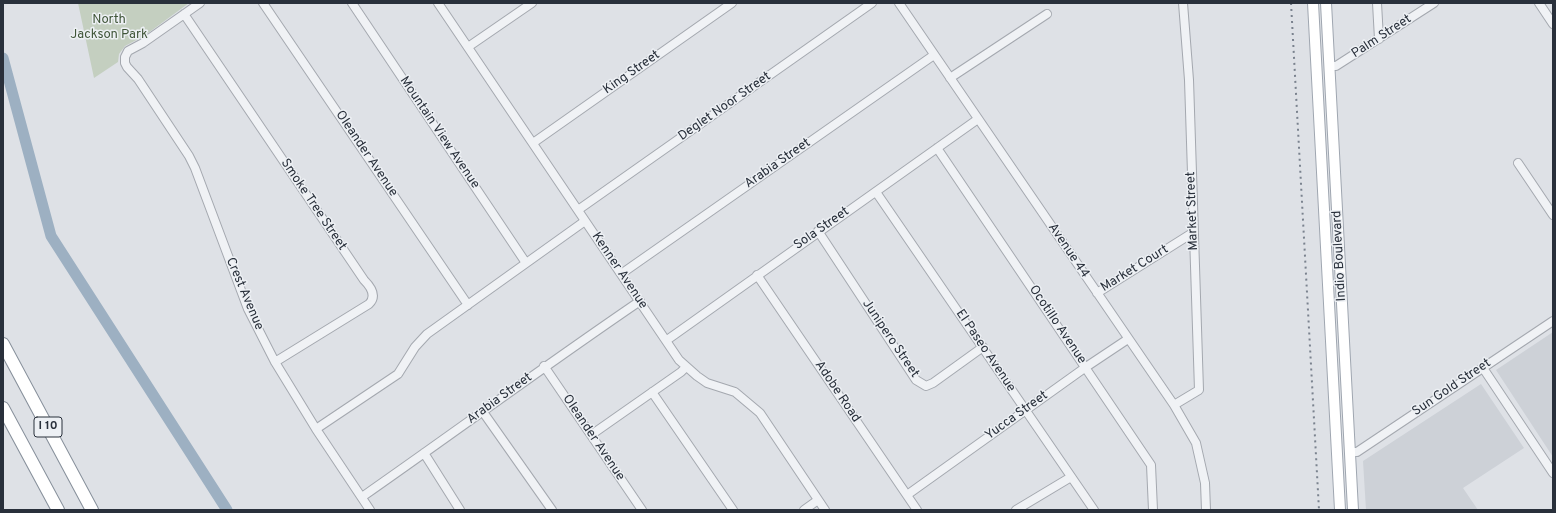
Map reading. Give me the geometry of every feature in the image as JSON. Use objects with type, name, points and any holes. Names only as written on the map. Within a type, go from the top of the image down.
[{"type":"highway","name":"I 10","points":[[3,344],[92,510]]},
{"type":"highway","name":"I 10","points":[[3,408],[58,510]]},
{"type":"main road","points":[[1313,3],[1318,18],[1321,52],[1324,60],[1329,66],[1322,74],[1317,84]]},
{"type":"main road","name":"Indio Boulevard","points":[[1313,3],[1340,510]]},
{"type":"main road","name":"Indio Boulevard","points":[[1326,3],[1353,510]]},
{"type":"main road","points":[[1334,389],[1340,407],[1342,440],[1345,447],[1350,452],[1342,462],[1338,474]]},
{"type":"street","name":"Crest Avenue","points":[[200,3],[126,54],[125,63],[180,140],[195,168],[248,309],[275,362],[316,429],[370,510]]},
{"type":"street","name":"Oleander Avenue","points":[[263,3],[468,305]]},
{"type":"street","name":"Mountain View Avenue","points":[[352,3],[526,263]]},
{"type":"street","name":"Kenner Avenue","points":[[438,3],[533,142],[585,222],[686,367],[708,383],[735,392],[760,413],[825,510]]},
{"type":"street","points":[[468,48],[532,3]]},
{"type":"street","name":"King Street","points":[[533,142],[732,3]]},
{"type":"street","name":"Deglet Noor Street","points":[[578,210],[872,3]]},
{"type":"street","name":"Avenue 44","points":[[899,3],[1174,405],[1196,443],[1205,483],[1206,510]]},
{"type":"street","name":"Market Street","points":[[1174,405],[1199,390],[1189,80],[1183,3]]},
{"type":"street","points":[[1377,3],[1379,39]]},
{"type":"street","name":"Palm Street","points":[[1329,66],[1336,66],[1434,3]]},
{"type":"street","points":[[1539,3],[1553,24]]},
{"type":"street","name":"Smoke Tree Street","points":[[184,14],[372,290],[373,299],[369,304],[275,362]]},
{"type":"street","points":[[950,78],[1047,14]]},
{"type":"street","name":"Arabia Street","points":[[622,274],[934,54]]},
{"type":"street","name":"Sola Street","points":[[666,340],[978,119]]},
{"type":"street","name":"Ocotillo Avenue","points":[[937,148],[1151,465],[1153,510]]},
{"type":"street","points":[[1518,163],[1553,215]]},
{"type":"street","name":"El Paseo Avenue","points":[[876,192],[1094,510]]},
{"type":"street","points":[[316,429],[398,374],[415,347],[427,334],[585,222]]},
{"type":"street","name":"Junipero Street","points":[[818,231],[916,380],[926,386],[934,383],[983,346]]},
{"type":"street","name":"Market Court","points":[[1097,293],[1194,232]]},
{"type":"street","name":"Adobe Road","points":[[757,275],[916,510]]},
{"type":"street","name":"Arabia Street","points":[[362,497],[483,412],[544,366],[640,301]]},
{"type":"street","name":"Sun Gold Street","points":[[1350,452],[1357,452],[1553,321]]},
{"type":"street","name":"Yucca Street","points":[[906,495],[1086,367],[1128,339]]},
{"type":"street","name":"Oleander Avenue","points":[[544,366],[642,510]]},
{"type":"street","points":[[591,435],[686,367]]},
{"type":"street","points":[[1483,368],[1553,473]]},
{"type":"street","points":[[652,392],[733,510]]},
{"type":"street","points":[[483,412],[552,510]]},
{"type":"street","points":[[424,453],[460,510]]},
{"type":"street","points":[[1016,510],[1071,477]]},
{"type":"street","points":[[804,510],[818,500]]},
{"type":"shaded area","points":[[1553,332],[1553,457],[1496,370]]},
{"type":"shaded area","points":[[1481,384],[1524,448],[1463,488],[1478,510],[1366,510],[1363,461]]},
{"type":"green space","name":"North Jackson Park","points":[[78,3],[189,3],[144,36],[125,46],[119,54],[118,62],[94,78]]},
{"type":"waterway","points":[[3,58],[51,236],[227,510]]},
{"type":"railway","points":[[1291,3],[1319,510]]}]
